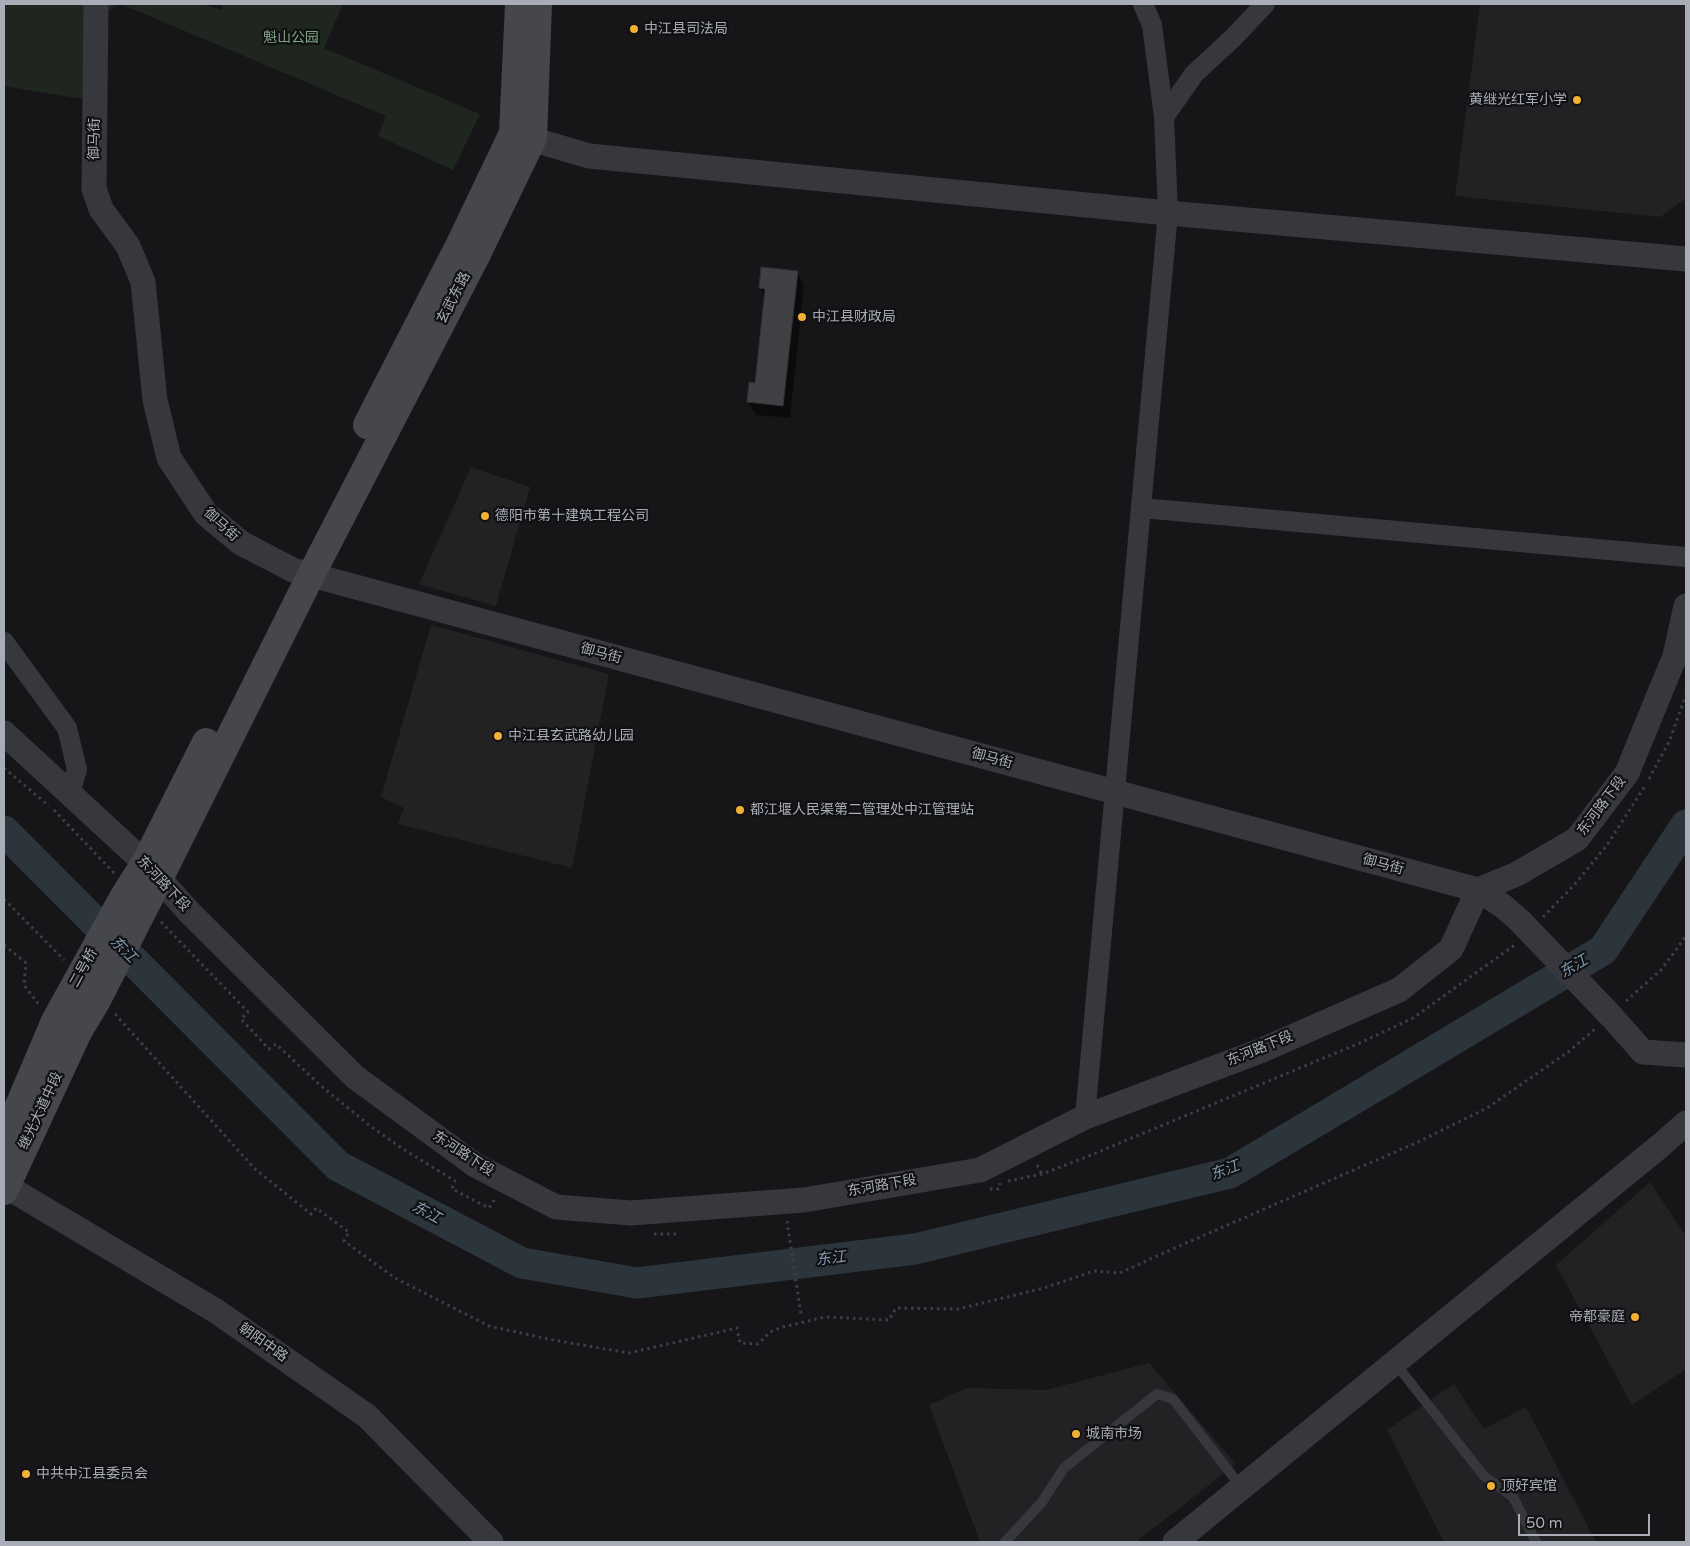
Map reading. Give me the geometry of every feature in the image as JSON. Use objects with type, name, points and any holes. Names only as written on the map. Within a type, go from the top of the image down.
[{"type":"main road","name":"玄武东路","points":[[519,4],[523,136]]},
{"type":"main road","name":"玄武东路","points":[[152,871],[302,573],[477,254],[523,136],[538,4]]},
{"type":"main road","name":"二号桥","points":[[62,1026],[124,896],[152,871]]},
{"type":"main road","name":"继光大道中段","points":[[4,1141],[62,1026]]},
{"type":"main road","name":"继光大道中段","points":[[5,1187],[62,1026]]},
{"type":"street","name":"御马街","points":[[96,4],[94,190],[101,209],[128,246],[143,282],[155,400],[169,458],[206,514],[241,543],[302,573],[1478,890],[1503,906],[1611,1016],[1643,1052],[1686,1055]]},
{"type":"street","points":[[1085,1117],[1168,213],[1164,117],[1152,25],[1143,4]]},
{"type":"street","points":[[1164,117],[1194,74],[1234,37],[1265,4]]},
{"type":"street","points":[[523,136],[589,156],[1168,213],[1686,259]]},
{"type":"street","points":[[1142,508],[1686,558]]},
{"type":"street","name":"东河路下段","points":[[4,733],[152,871],[190,913],[355,1077],[475,1165],[556,1207],[631,1213],[804,1200],[980,1170],[1085,1117],[1260,1051],[1399,990],[1451,949],[1478,890],[1517,874],[1577,840],[1627,773],[1675,656],[1686,606]]},
{"type":"street","points":[[4,642],[67,728],[77,769],[70,794]]},
{"type":"street","points":[[1175,1542],[1686,1123]]},
{"type":"street","name":"朝阳中路","points":[[5,1187],[216,1311],[367,1416],[491,1542]]},
{"type":"lane","points":[[1395,1363],[1484,1476],[1512,1497],[1536,1542]]},
{"type":"lane","points":[[1004,1542],[1042,1502],[1064,1468],[1157,1394],[1173,1399],[1242,1488]]},
{"type":"path","points":[[989,1189],[998,1189],[1000,1183],[1042,1174],[1084,1158],[1333,1055],[1413,1018],[1441,999],[1576,883],[1589,868],[1641,795],[1669,742],[1686,695]]},
{"type":"path","points":[[4,768],[53,809],[120,879]]},
{"type":"path","points":[[160,921],[248,1012],[242,1019],[269,1049],[276,1044],[320,1085],[369,1125],[403,1149],[455,1181],[452,1189],[489,1208],[494,1199],[502,1202]]},
{"type":"path","points":[[4,945],[26,963],[24,985],[62,1026]]},
{"type":"path","points":[[1037,1165],[1042,1174]]},
{"type":"path","points":[[786,1213],[801,1314]]},
{"type":"path","points":[[651,1234],[676,1234],[679,1223]]},
{"type":"shaded area","name":"黄继光红军小学","points":[[1480,4],[1686,4],[1686,198],[1660,217],[1455,196]]},
{"type":"shaded area","name":"德阳市第十建筑工程公司","points":[[471,467],[530,487],[496,606],[419,584]]},
{"type":"shaded area","name":"中江县玄武路幼儿园","points":[[431,625],[609,674],[572,868],[398,824],[404,808],[381,797]]},
{"type":"shaded area","name":"帝都豪庭","points":[[1650,1182],[1686,1236],[1686,1369],[1632,1405],[1556,1265]]},
{"type":"shaded area","name":"城南市场","points":[[1149,1363],[1236,1464],[1136,1542],[980,1542],[929,1405],[967,1388],[1046,1390]]},
{"type":"shaded area","name":"顶好宾馆","points":[[1454,1384],[1484,1429],[1526,1407],[1596,1542],[1444,1542],[1387,1430]]},
{"type":"green space","points":[[4,4],[120,4],[107,11],[101,102],[4,86]]},
{"type":"green space","name":"魁山公园","points":[[121,4],[203,4],[221,10],[223,4],[336,4],[342,6],[324,48],[480,114],[453,170],[378,136],[386,116]]},
{"type":"building","points":[[761,267],[798,271],[783,406],[747,402],[749,382],[755,383],[765,289],[759,288]]},
{"type":"waterway","name":"东江","points":[[4,831],[338,1166],[522,1263],[637,1283],[915,1249],[1230,1173],[1603,950],[1686,825]]},
{"type":"place","name":"中江县司法局","points":[[634,29]]},
{"type":"place","name":"黄继光红军小学","points":[[1577,100]]},
{"type":"place","name":"中江县财政局","points":[[802,317]]},
{"type":"place","name":"德阳市第十建筑工程公司","points":[[485,516]]},
{"type":"place","name":"中江县玄武路幼儿园","points":[[498,736]]},
{"type":"place","name":"都江堰人民渠第二管理处中江管理站","points":[[740,810]]},
{"type":"place","name":"帝都豪庭","points":[[1635,1317]]},
{"type":"place","name":"城南市场","points":[[1076,1434]]},
{"type":"place","name":"中共中江县委员会","points":[[26,1474]]},
{"type":"place","name":"顶好宾馆","points":[[1491,1486]]}]
